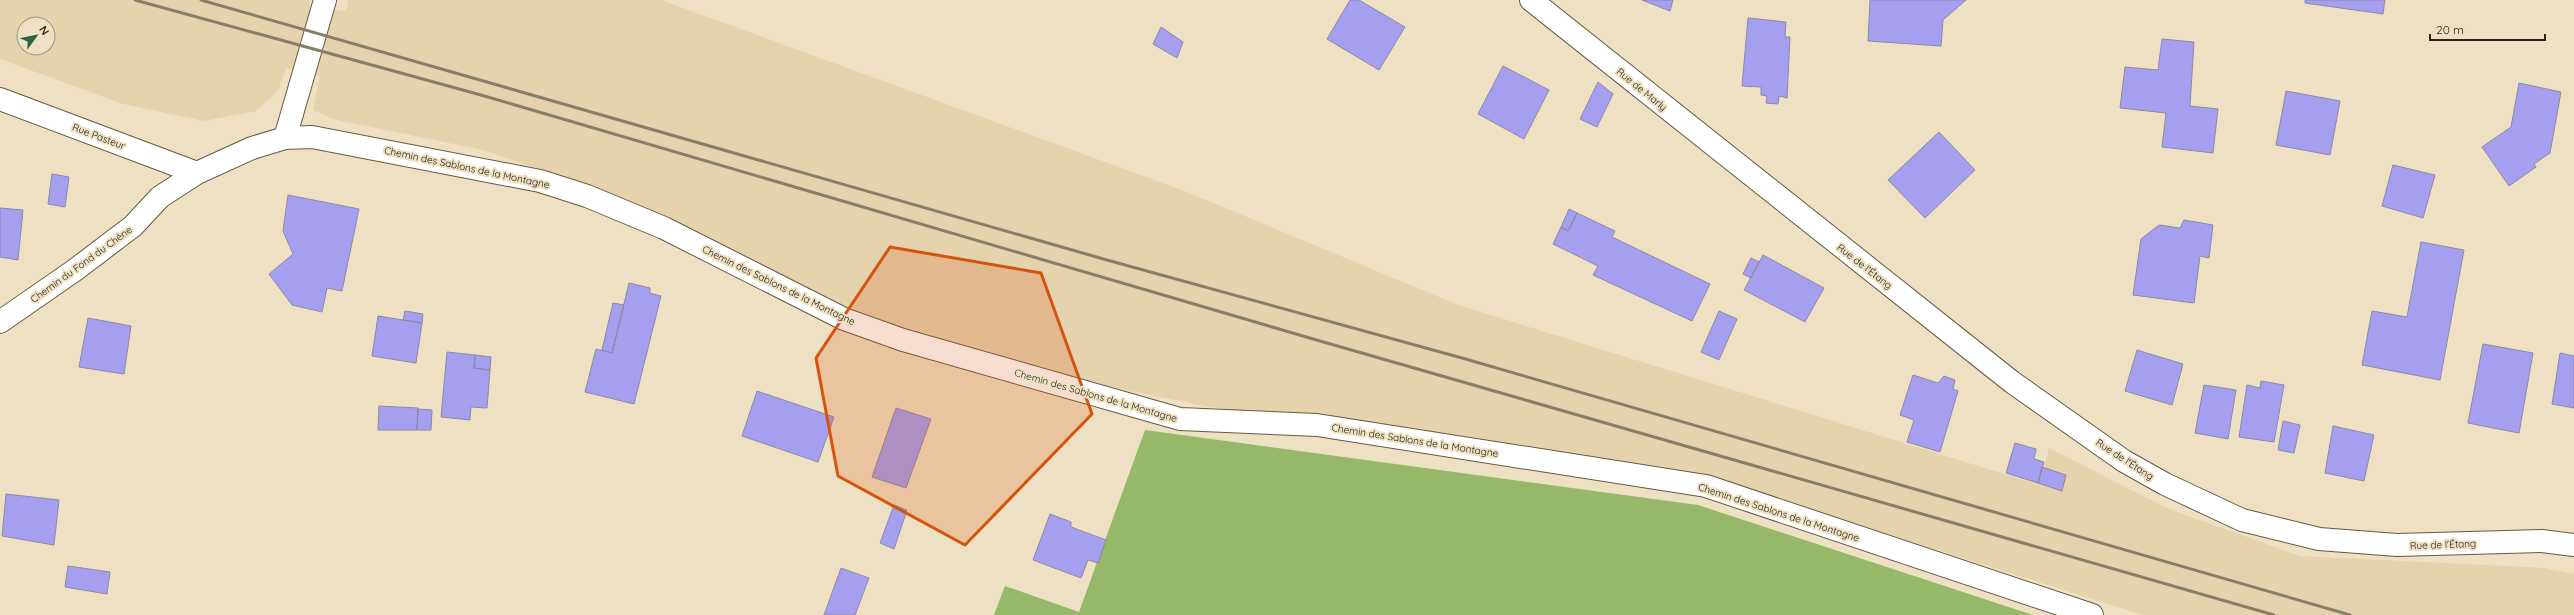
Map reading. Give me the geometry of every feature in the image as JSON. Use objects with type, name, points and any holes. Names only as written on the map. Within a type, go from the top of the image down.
[{"type":"street","points":[[284,138],[325,0]]},
{"type":"street","name":"Rue de Marly","points":[[1531,0],[1752,177]]},
{"type":"street","name":"Rue Pasteur","points":[[0,99],[197,173]]},
{"type":"street","name":"Chemin des Sablons de la Montagne","points":[[284,138],[312,137],[540,180],[587,196],[664,228],[844,319],[903,340],[1180,419],[1317,425],[1706,486],[2092,615]]},
{"type":"street","name":"Chemin du Fond du Chêne","points":[[0,322],[75,270],[133,226],[160,197],[197,173],[252,148],[284,138]]},
{"type":"street","name":"Rue de l'Étang","points":[[1752,177],[2012,382],[2106,448],[2165,484],[2242,520],[2319,539],[2397,546],[2542,540],[2574,545]]},
{"type":"highlighted area","points":[[890,247],[1041,273],[1092,414],[965,545],[838,476],[816,358]]},
{"type":"shaded area","points":[[0,0],[309,0],[310,7],[346,11],[348,0],[661,0],[1187,192],[1458,305],[2040,485],[2049,448],[2169,509],[2300,556],[2545,568],[2574,574],[2574,615],[2143,615],[1690,472],[1204,406],[1091,383],[880,326],[605,192],[483,150],[332,119],[313,110],[320,76],[286,68],[278,91],[256,111],[204,121],[123,104],[0,59]]},
{"type":"green space","points":[[1145,430],[1698,505],[2033,615],[994,615],[1005,586],[1079,612]]},
{"type":"building","points":[[1350,0],[1359,0],[1405,27],[1379,70],[1327,39]]},
{"type":"building","points":[[1642,0],[1673,0],[1670,11]]},
{"type":"building","points":[[1870,0],[1966,0],[1943,20],[1941,46],[1868,41]]},
{"type":"building","points":[[2305,0],[2385,0],[2383,14],[2305,3]]},
{"type":"building","points":[[1748,18],[1786,22],[1785,37],[1790,37],[1787,98],[1779,96],[1778,104],[1766,103],[1767,96],[1761,95],[1761,87],[1742,86]]},
{"type":"building","points":[[1161,27],[1183,42],[1177,58],[1153,44]]},
{"type":"building","points":[[2162,39],[2194,42],[2190,106],[2218,109],[2213,153],[2162,147],[2166,113],[2120,108],[2125,67],[2158,70]]},
{"type":"building","points":[[1503,66],[1549,90],[1524,139],[1478,114]]},
{"type":"building","points":[[1598,82],[1613,94],[1597,127],[1580,119]]},
{"type":"building","points":[[2519,83],[2561,92],[2550,153],[2534,164],[2536,167],[2509,186],[2482,147],[2511,127]]},
{"type":"building","points":[[2286,91],[2340,101],[2330,155],[2276,145]]},
{"type":"building","points":[[1939,132],[1975,170],[1925,218],[1888,180]]},
{"type":"building","points":[[2393,165],[2435,175],[2423,218],[2382,206]]},
{"type":"building","points":[[52,174],[69,177],[65,207],[48,204]]},
{"type":"building","points":[[288,195],[359,209],[342,291],[327,288],[322,312],[292,305],[269,274],[293,254],[283,231]]},
{"type":"building","points":[[0,208],[23,210],[18,260],[0,257]]},
{"type":"building","points":[[1569,209],[1577,213],[1568,231],[1561,227]]},
{"type":"building","points":[[1577,213],[1615,231],[1612,237],[1710,284],[1692,321],[1593,275],[1598,266],[1553,244],[1561,227],[1568,231]]},
{"type":"building","points":[[2184,220],[2213,225],[2209,258],[2200,256],[2194,303],[2133,295],[2141,239],[2159,225],[2180,228]]},
{"type":"building","points":[[2421,242],[2464,250],[2440,380],[2362,365],[2372,311],[2407,317]]},
{"type":"building","points":[[1763,255],[1824,288],[1805,322],[1744,290]]},
{"type":"building","points":[[1751,258],[1759,262],[1751,278],[1743,274]]},
{"type":"building","points":[[629,283],[650,288],[650,293],[661,296],[634,404],[585,392],[596,349],[612,353]]},
{"type":"building","points":[[613,303],[624,305],[612,353],[602,350]]},
{"type":"building","points":[[405,311],[423,314],[422,323],[403,320]]},
{"type":"building","points":[[1719,311],[1737,319],[1719,360],[1701,352]]},
{"type":"building","points":[[378,316],[422,323],[416,363],[372,356]]},
{"type":"building","points":[[88,318],[131,326],[124,374],[79,367]]},
{"type":"building","points":[[2483,344],[2533,353],[2519,433],[2468,423]]},
{"type":"building","points":[[2137,350],[2183,364],[2172,405],[2125,391]]},
{"type":"building","points":[[447,352],[475,355],[474,368],[490,370],[487,408],[471,407],[470,420],[441,417]]},
{"type":"building","points":[[2560,353],[2574,356],[2574,408],[2552,404]]},
{"type":"building","points":[[475,355],[491,357],[490,370],[474,368]]},
{"type":"building","points":[[1913,375],[1938,383],[1944,376],[1955,380],[1953,389],[1958,391],[1940,452],[1907,442],[1914,420],[1900,415]]},
{"type":"building","points":[[2261,381],[2284,385],[2274,442],[2239,437],[2247,385],[2260,388]]},
{"type":"building","points":[[2204,385],[2236,390],[2228,439],[2195,433]]},
{"type":"building","points":[[757,391],[834,417],[818,462],[742,436]]},
{"type":"building","points":[[379,406],[418,408],[417,430],[378,430]]},
{"type":"building","points":[[896,408],[931,419],[906,488],[872,477]]},
{"type":"building","points":[[418,409],[432,410],[431,430],[417,430]]},
{"type":"building","points":[[2283,421],[2300,425],[2294,453],[2278,450]]},
{"type":"building","points":[[2333,426],[2374,435],[2364,481],[2325,473]]},
{"type":"building","points":[[2015,443],[2036,449],[2034,459],[2044,462],[2038,483],[2006,473]]},
{"type":"building","points":[[2042,467],[2066,475],[2062,491],[2038,483]]},
{"type":"building","points":[[6,494],[59,500],[54,545],[2,536]]},
{"type":"building","points":[[894,505],[907,510],[894,549],[880,543]]},
{"type":"building","points":[[1050,514],[1071,522],[1071,527],[1106,540],[1098,563],[1088,560],[1081,578],[1033,560]]},
{"type":"building","points":[[68,566],[110,572],[107,594],[65,587]]},
{"type":"building","points":[[841,568],[869,578],[855,615],[824,615]]},
{"type":"railway","points":[[135,0],[481,95],[1320,341],[2274,615]]},
{"type":"railway","points":[[201,0],[1107,260],[1462,358],[2350,615]]}]
